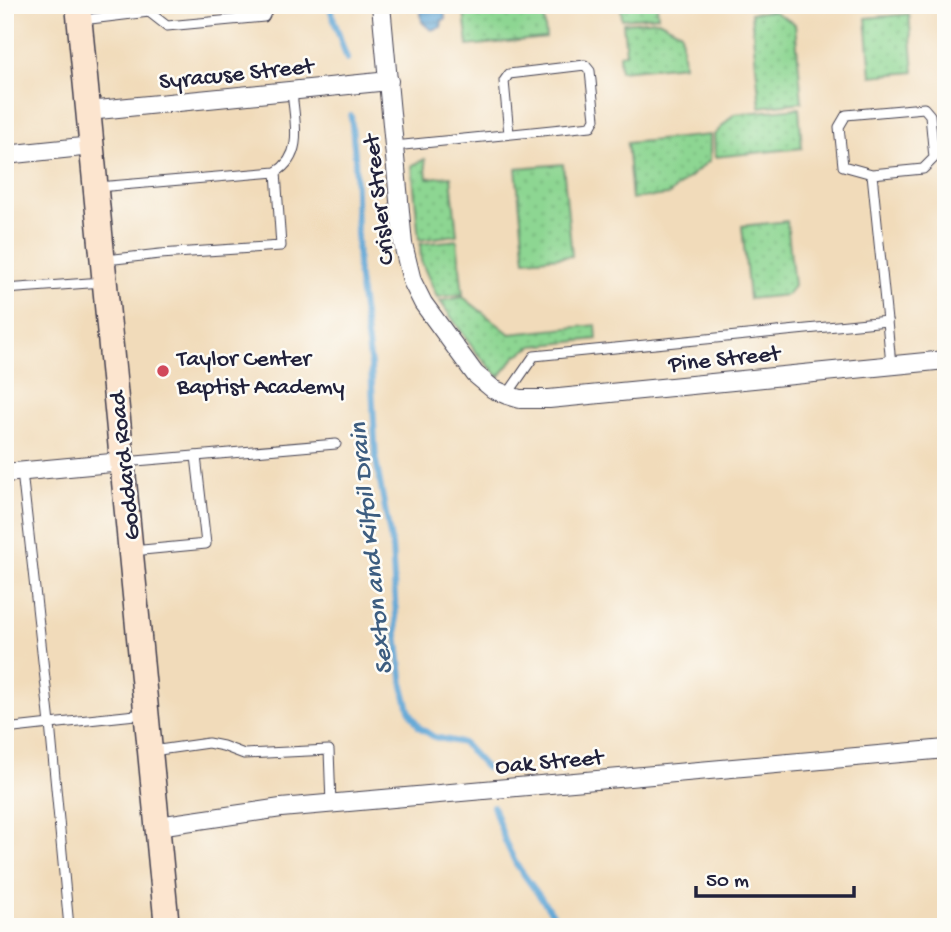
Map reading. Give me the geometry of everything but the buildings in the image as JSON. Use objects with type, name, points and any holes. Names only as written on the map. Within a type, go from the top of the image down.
[{"type":"main road","name":"Goddard Road","points":[[79,13],[167,927]]},
{"type":"street","name":"Crisler Street","points":[[381,5],[403,244],[412,281],[423,303],[475,374],[493,389],[507,395]]},
{"type":"street","name":"Syracuse Street","points":[[88,111],[389,81]]},
{"type":"street","points":[[5,155],[92,146]]},
{"type":"street","name":"Pine Street","points":[[507,395],[520,399],[550,399],[946,360]]},
{"type":"street","points":[[14,472],[122,462]]},
{"type":"street","name":"Oak Street","points":[[158,826],[281,808],[946,749]]},
{"type":"lane","points":[[79,13],[149,12],[167,26],[264,17],[270,5]]},
{"type":"lane","points":[[394,146],[591,126],[596,119],[590,71],[585,65],[509,74],[504,81],[509,134]]},
{"type":"lane","points":[[96,187],[276,172],[288,165],[296,145],[292,91]]},
{"type":"lane","points":[[923,108],[930,115],[934,158],[923,169],[872,174],[844,166],[839,127],[846,114],[923,108]]},
{"type":"lane","points":[[5,289],[104,271],[160,254],[281,246],[276,172]]},
{"type":"lane","points":[[872,174],[891,365]]},
{"type":"lane","points":[[507,395],[534,356],[887,321]]},
{"type":"lane","points":[[122,462],[336,444]]},
{"type":"lane","points":[[131,551],[206,544],[196,456]]},
{"type":"lane","points":[[14,472],[50,724],[69,927]]},
{"type":"lane","points":[[5,729],[147,713]]},
{"type":"lane","points":[[151,751],[208,743],[244,754],[329,750],[331,804]]},
{"type":"green space","points":[[463,5],[543,5],[546,38],[468,46]]},
{"type":"green space","points":[[621,5],[657,5],[658,16],[622,19]]},
{"type":"green space","points":[[773,11],[795,24],[802,102],[760,107],[751,13]]},
{"type":"green space","points":[[909,14],[914,72],[871,76],[866,18]]},
{"type":"green space","points":[[658,20],[681,32],[684,65],[620,71],[619,54],[626,53],[623,23]]},
{"type":"green space","points":[[799,108],[802,148],[715,157],[714,135],[734,114]]},
{"type":"green space","points":[[710,135],[710,160],[668,195],[632,199],[627,143]]},
{"type":"green space","points":[[425,159],[427,178],[451,176],[457,235],[419,240],[412,165]]},
{"type":"green space","points":[[563,164],[572,256],[525,260],[516,168]]},
{"type":"green space","points":[[787,221],[794,286],[787,295],[749,299],[742,226]]},
{"type":"green space","points":[[457,240],[463,294],[437,297],[421,261],[420,244]]},
{"type":"green space","points":[[463,297],[510,334],[596,325],[597,339],[533,346],[516,356],[499,377],[475,351],[440,301]]},
{"type":"water","points":[[420,5],[444,5],[445,19],[442,20],[441,27],[431,30],[422,22]]},
{"type":"waterway","name":"Sexton and Kilfoil Drain","points":[[329,5],[347,59]]},
{"type":"waterway","name":"Sexton and Kilfoil Drain","points":[[351,116],[355,156],[358,273],[371,366],[376,461],[392,546],[403,686],[409,710],[419,727],[434,737],[463,743],[486,768]]},
{"type":"waterway","name":"Sexton and Kilfoil Drain","points":[[493,806],[516,864],[555,917],[558,927]]},
{"type":"place","name":"Taylor Center Baptist Academy","points":[[163,371]]}]
